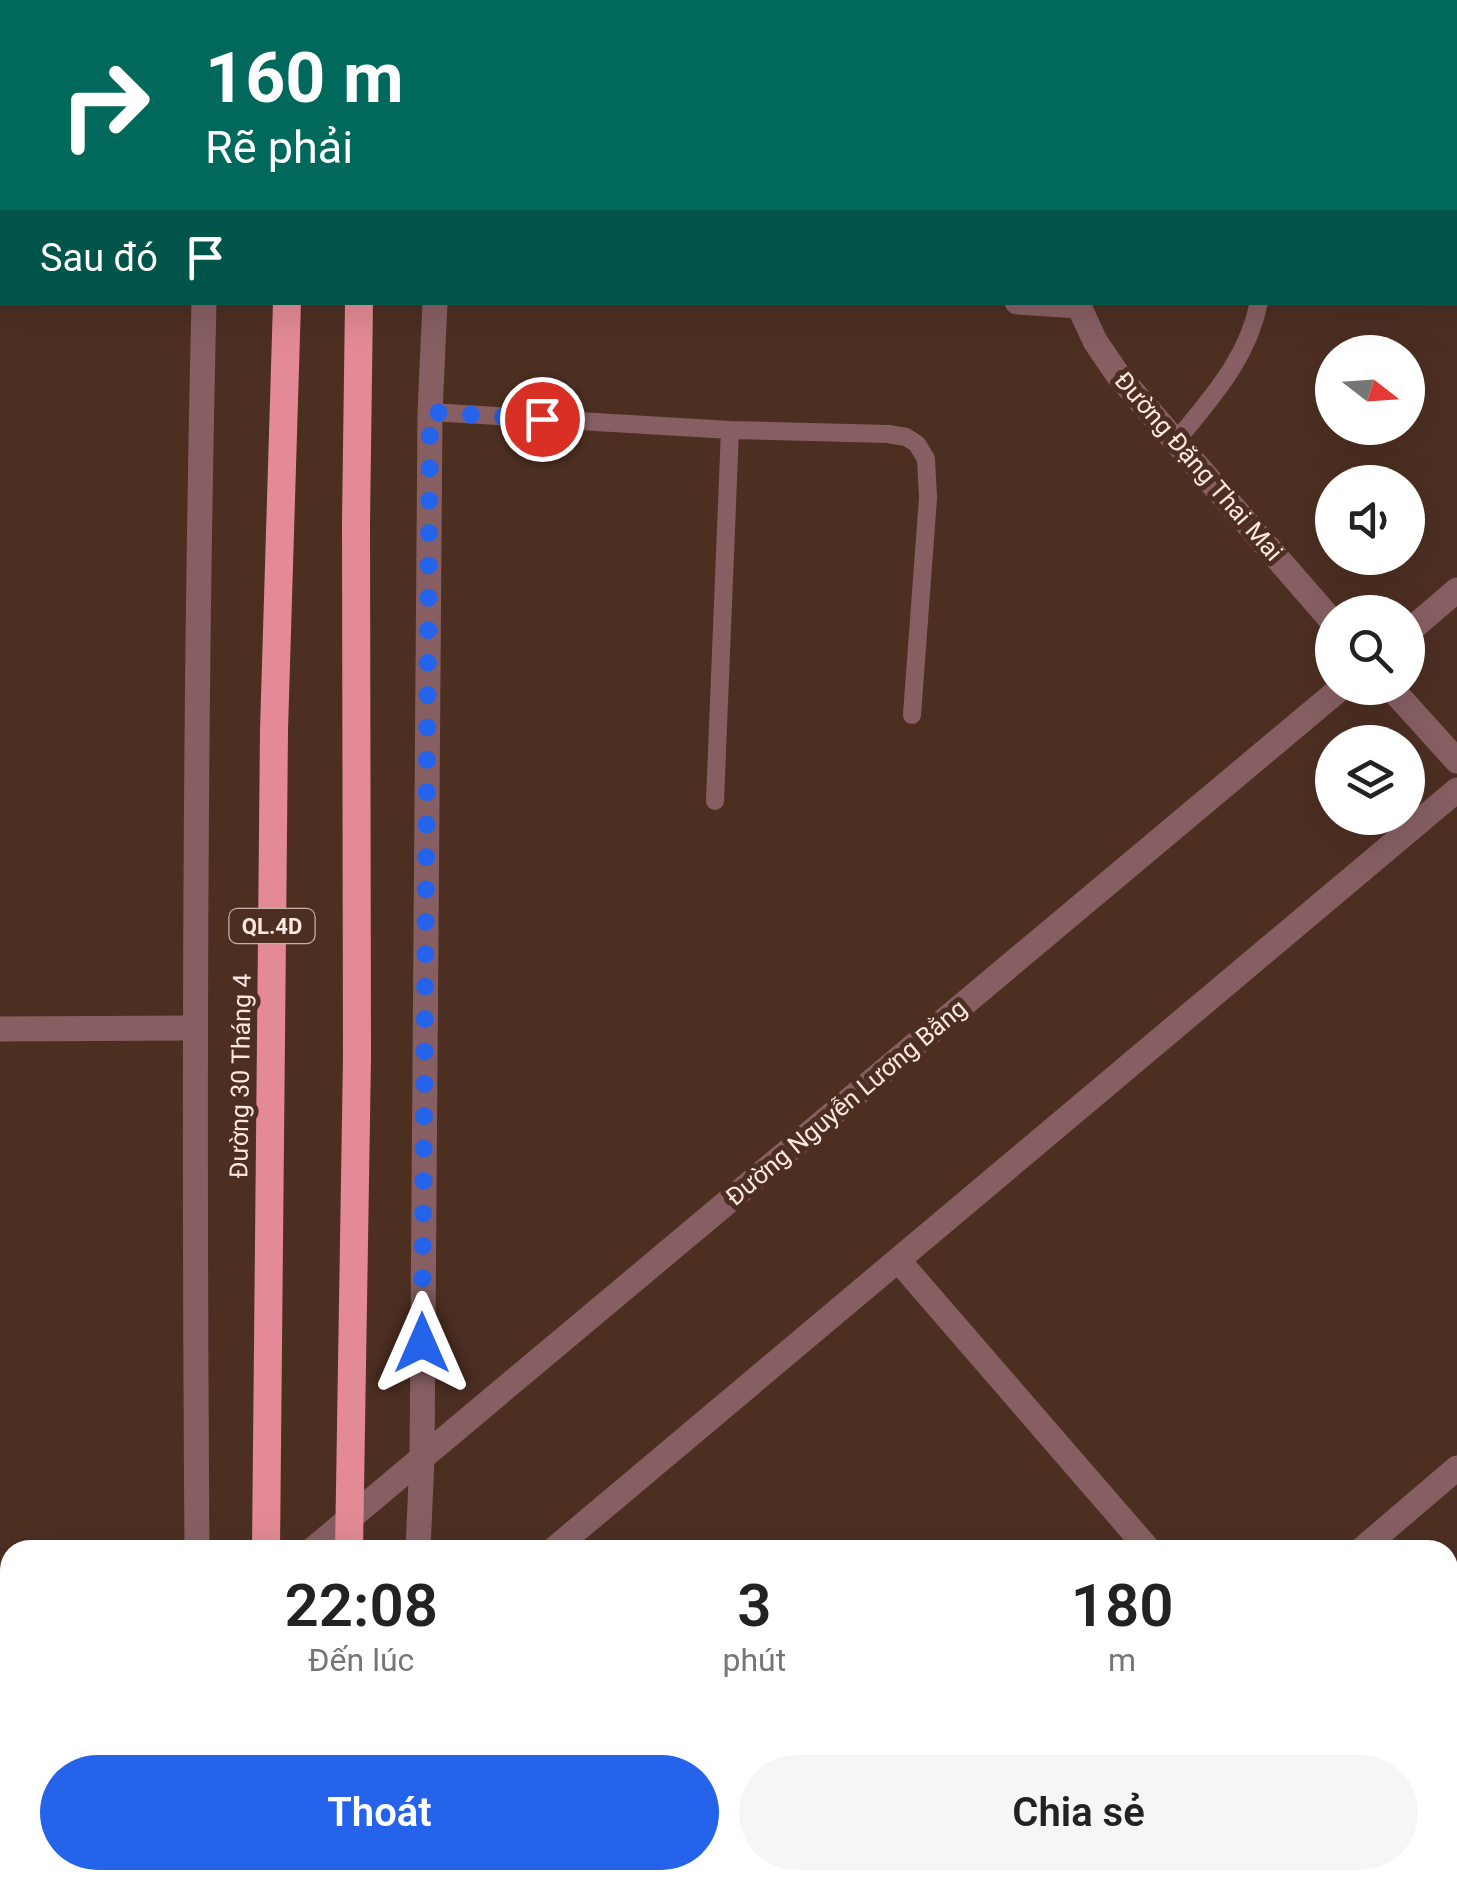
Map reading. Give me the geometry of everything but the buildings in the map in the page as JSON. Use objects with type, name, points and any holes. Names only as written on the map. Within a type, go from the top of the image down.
[{"type":"highway","name":"Đường 30 Tháng 4","points":[[266,1540],[274,730],[287,305]]},
{"type":"highway","points":[[350,1540],[359,305]]},
{"type":"street","name":"Đường 30 Tháng 4","points":[[197,1540],[194,1028],[204,305]]},
{"type":"street","points":[[418,1540],[434,305]]},
{"type":"street","name":"Đường Đặng Thai Mai","points":[[1078,305],[1095,341],[1118,374],[1315,601]]},
{"type":"street","points":[[1425,617],[1457,590]]},
{"type":"street","name":"Đường Nguyễn Lương Bằng","points":[[324,1540],[1321,705]]},
{"type":"street","points":[[1407,705],[1457,760]]},
{"type":"street","points":[[564,1540],[1457,790]]},
{"type":"street","points":[[0,1029],[194,1028]]},
{"type":"street","points":[[898,1260],[1139,1540]]},
{"type":"street","points":[[1373,1540],[1457,1468]]},
{"type":"lane","points":[[1177,440],[1238,361],[1250,337],[1258,305]]},
{"type":"lane","points":[[430,412],[906,437],[917,444],[926,459],[928,498],[912,715]]},
{"type":"lane","points":[[714,800],[730,430]]},
{"type":"route","points":[[422,1343],[430,412],[542,419]]}]
